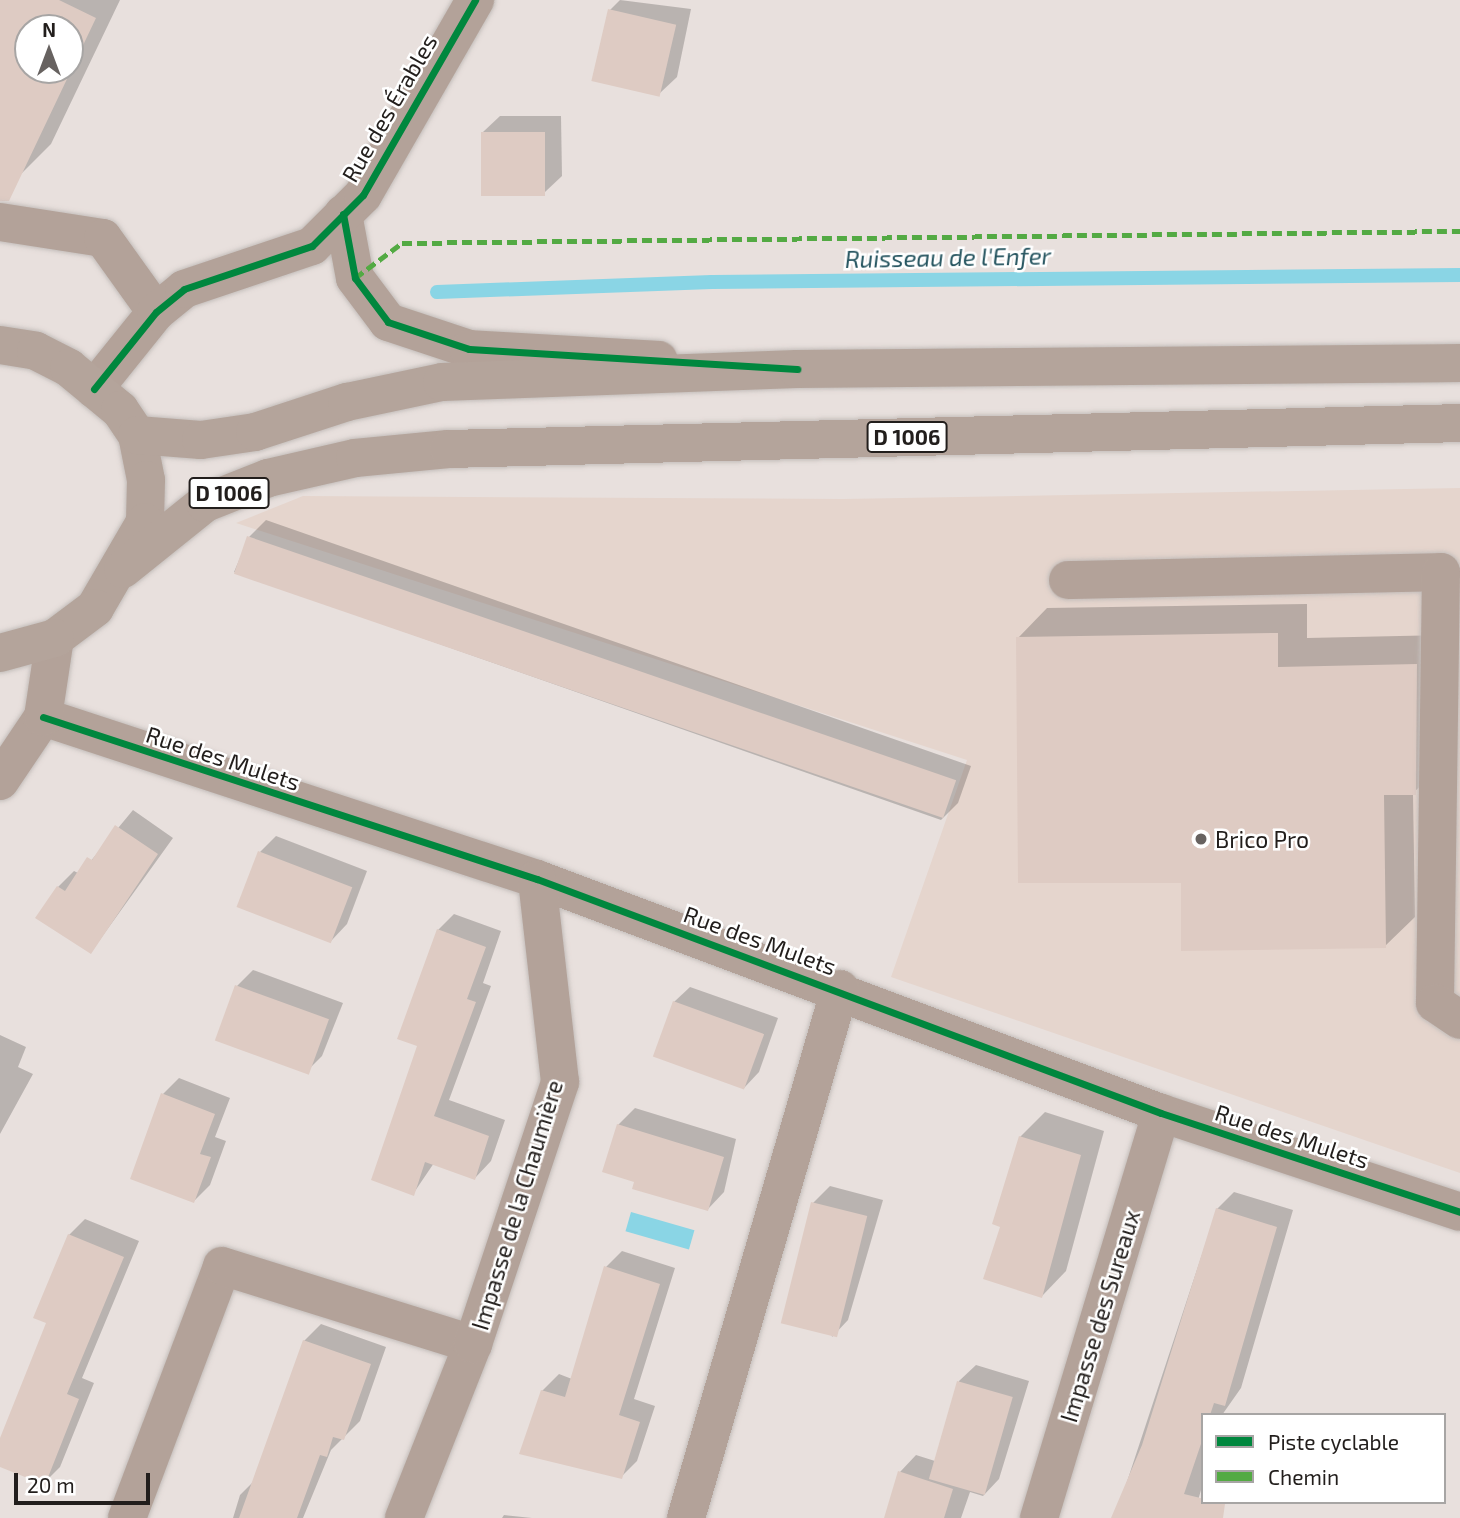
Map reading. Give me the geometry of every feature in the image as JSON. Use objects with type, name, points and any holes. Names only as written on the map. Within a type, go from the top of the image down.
[{"type":"main road","points":[[0,345],[36,351],[94,389],[137,435],[145,522],[123,569],[95,608],[55,638],[0,653]]},
{"type":"main road","points":[[137,435],[201,440],[255,432],[347,402],[442,382],[797,369],[1460,363]]},
{"type":"main road","name":"D 1006","points":[[123,569],[205,503],[268,478],[355,458],[449,449],[1460,423]]},
{"type":"street","name":"Rue des Érables","points":[[94,389],[156,312],[205,280],[312,246],[363,195],[475,0]]},
{"type":"street","points":[[343,214],[355,278],[388,322],[399,326],[469,349],[797,369]]},
{"type":"street","points":[[0,222],[103,237],[156,312]]},
{"type":"street","points":[[1068,580],[1441,572],[1435,1003],[1460,1020]]},
{"type":"street","points":[[0,781],[43,717],[55,638]]},
{"type":"street","name":"Rue des Mulets","points":[[43,717],[537,880],[840,989],[1161,1113],[1460,1212]]},
{"type":"street","name":"Impasse de la Chaumière","points":[[404,1518],[473,1344],[560,1082],[537,880]]},
{"type":"street","points":[[686,1518],[840,989]]},
{"type":"street","name":"Impasse des Sureaux","points":[[1039,1518],[1161,1113]]},
{"type":"street","points":[[127,1518],[222,1266],[473,1344]]},
{"type":"shaded area","points":[[1460,488],[1460,1173],[891,977],[967,760],[236,523],[303,496],[843,499]]},
{"type":"water","points":[[631,1212],[694,1230],[689,1249],[625,1231]]},
{"type":"building","points":[[0,0],[59,0],[96,18],[84,43],[84,14],[14,14],[14,84],[65,84],[9,201],[0,201]]},
{"type":"building","points":[[608,9],[676,25],[660,97],[591,81]]},
{"type":"building","points":[[481,132],[545,132],[545,196],[481,196]]},
{"type":"building","points":[[247,536],[956,780],[943,818],[234,574]]},
{"type":"building","name":"Brico Pro","points":[[1278,633],[1278,667],[1417,664],[1416,795],[1384,795],[1386,948],[1181,951],[1181,883],[1018,883],[1016,637]]},
{"type":"building","points":[[115,825],[158,854],[91,954],[35,918],[57,886],[65,891],[87,857],[92,860]]},
{"type":"building","points":[[258,851],[352,887],[331,943],[236,907]]},
{"type":"building","points":[[437,929],[486,947],[467,999],[476,1002],[434,1116],[489,1136],[475,1180],[425,1162],[414,1196],[371,1180],[417,1046],[397,1039]]},
{"type":"building","points":[[235,985],[329,1019],[309,1075],[215,1040]]},
{"type":"building","points":[[673,1001],[764,1034],[744,1090],[653,1056]]},
{"type":"building","points":[[161,1093],[215,1114],[200,1154],[211,1157],[194,1203],[130,1179]]},
{"type":"building","points":[[617,1124],[724,1157],[708,1211],[632,1189],[634,1182],[602,1172]]},
{"type":"building","points":[[1019,1136],[1081,1155],[1042,1298],[983,1279],[1000,1227],[992,1224]]},
{"type":"building","points":[[811,1202],[867,1216],[837,1337],[781,1323]]},
{"type":"building","points":[[1216,1208],[1277,1227],[1225,1406],[1214,1403],[1211,1413],[1201,1413],[1201,1444],[1184,1494],[1201,1498],[1201,1504],[1225,1504],[1223,1518],[1111,1518],[1142,1445]]},
{"type":"building","points":[[68,1234],[124,1257],[67,1394],[79,1399],[45,1485],[0,1467],[0,1438],[46,1323],[33,1318]]},
{"type":"building","points":[[604,1266],[660,1284],[619,1415],[640,1422],[622,1479],[519,1454],[541,1390],[565,1397]]},
{"type":"building","points":[[303,1340],[371,1364],[344,1440],[333,1437],[327,1457],[320,1455],[297,1518],[239,1518]]},
{"type":"building","points":[[957,1381],[1013,1397],[985,1495],[929,1479]]},
{"type":"building","points":[[898,1471],[953,1489],[944,1518],[884,1518]]},
{"type":"waterway","name":"Ruisseau de l'Enfer","points":[[437,292],[712,282],[1460,275]]},
{"type":"marked path","points":[[355,278],[402,243],[1460,231]]},
{"type":"cycle path","points":[[94,389],[156,312],[184,289],[312,246],[363,195],[475,0]]},
{"type":"cycle path","points":[[343,214],[355,278],[388,322],[469,349],[797,369]]},
{"type":"cycle path","points":[[43,717],[537,879],[1161,1113],[1460,1212]]},
{"type":"place","name":"Brico Pro","points":[[1201,839]]}]
